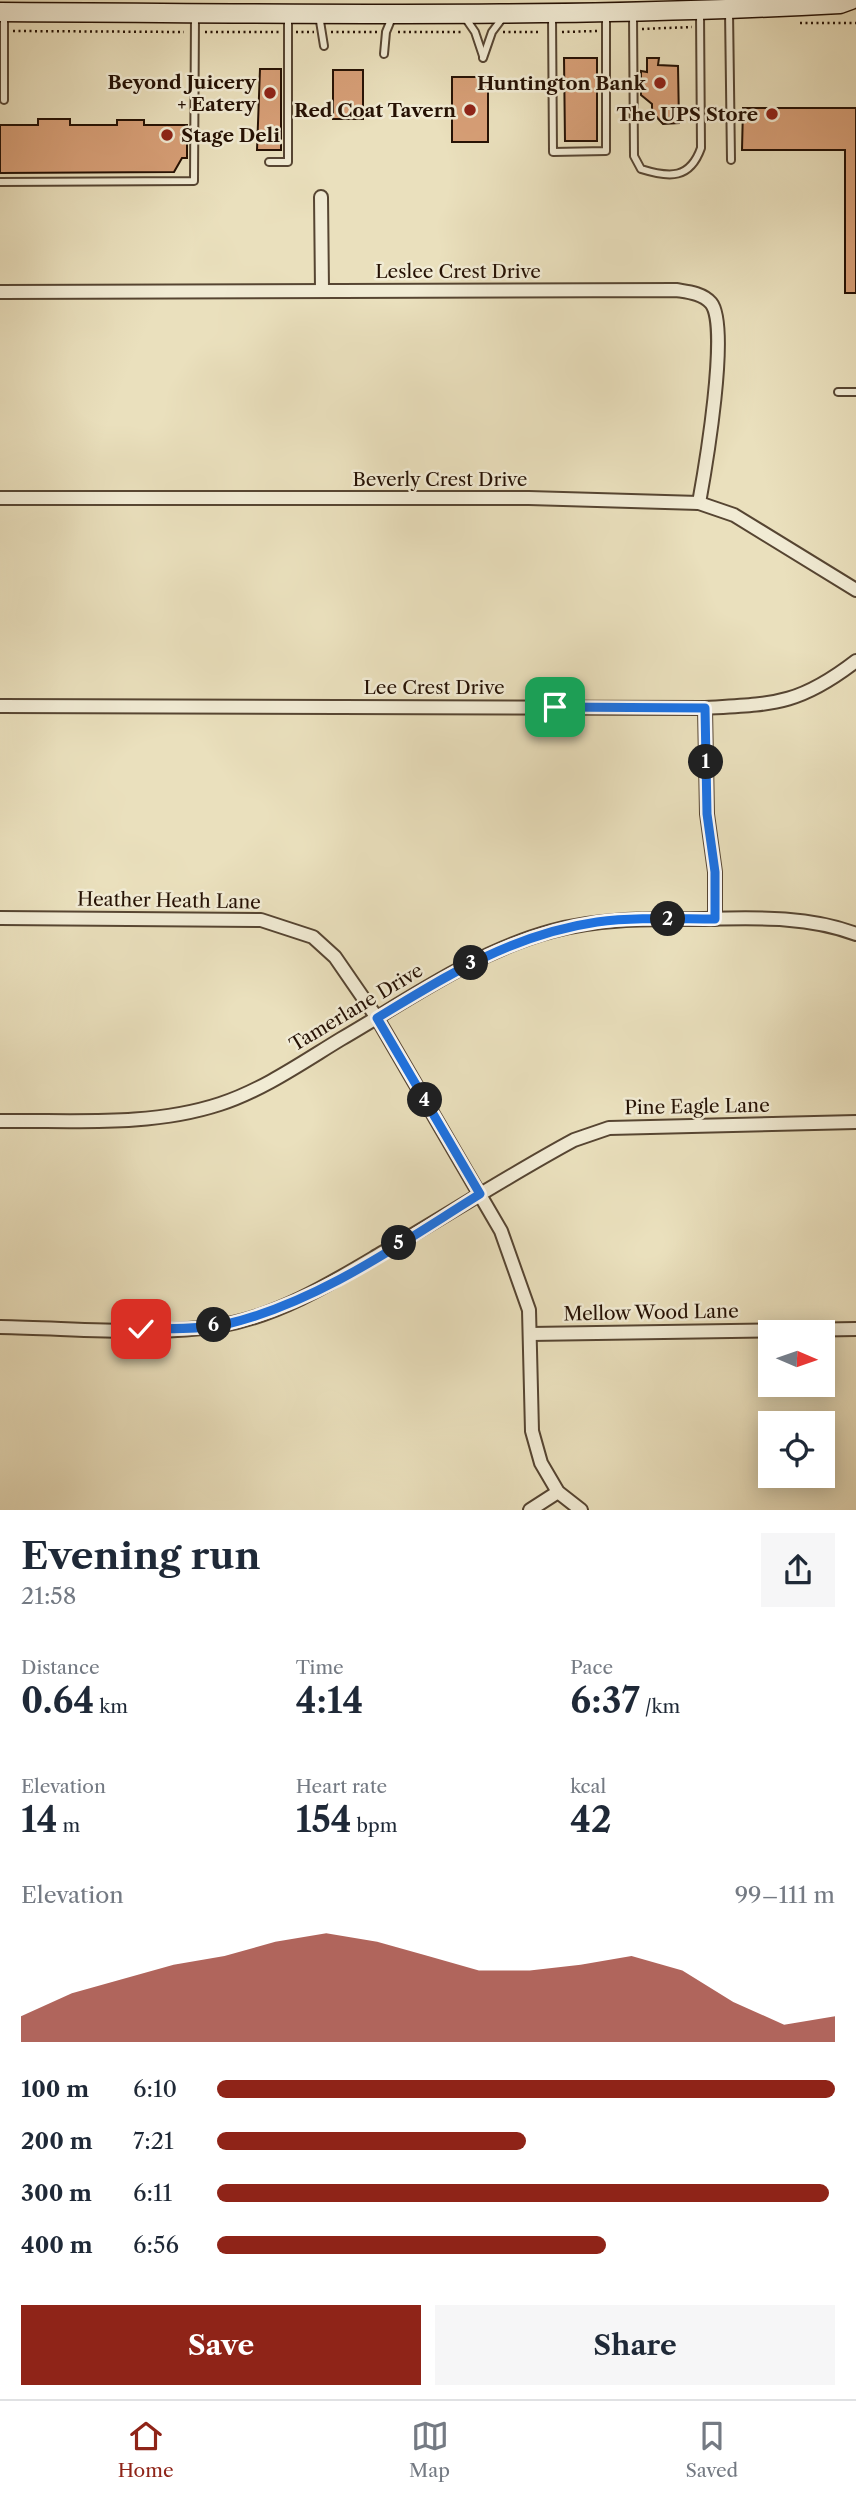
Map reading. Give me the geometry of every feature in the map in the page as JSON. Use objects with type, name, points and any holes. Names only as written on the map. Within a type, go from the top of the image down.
[{"type":"main road","points":[[99,12],[152,0]]},
{"type":"main road","points":[[319,13],[356,0]]},
{"type":"main road","points":[[779,7],[806,0]]},
{"type":"main road","points":[[2,12],[464,16],[481,8],[504,15],[555,14],[608,7],[633,13],[840,4],[851,0]]},
{"type":"street","points":[[321,197],[322,289]]},
{"type":"street","name":"Leslee Crest Drive","points":[[0,292],[676,290],[698,294],[711,303],[717,324],[711,434],[699,503]]},
{"type":"street","name":"Beverly Crest Drive","points":[[0,498],[594,498],[699,503],[734,515],[856,590]]},
{"type":"street","name":"Lee Crest Drive","points":[[0,706],[705,708],[777,704],[824,686],[856,661]]},
{"type":"street","points":[[705,708],[707,814],[715,872],[715,919]]},
{"type":"street","name":"Heather Heath Lane","points":[[0,918],[235,918],[291,927],[313,937],[335,957],[377,1018],[480,1194],[515,1264],[529,1310],[532,1431],[541,1464],[558,1492],[581,1510]]},
{"type":"street","name":"Tamerlane Drive","points":[[0,1121],[148,1119],[192,1112],[223,1103],[275,1079],[447,975],[502,947],[554,930],[599,922],[715,919],[806,921],[856,934]]},
{"type":"street","name":"Pine Eagle Lane","points":[[0,1327],[141,1329],[224,1324],[269,1312],[312,1293],[574,1140],[609,1128],[856,1122]]},
{"type":"street","name":"Mellow Wood Lane","points":[[530,1334],[856,1329]]},
{"type":"street","points":[[530,1510],[558,1492]]},
{"type":"lane","points":[[555,14],[553,152],[606,151],[608,7]]},
{"type":"lane","points":[[729,10],[731,160]]},
{"type":"lane","points":[[633,13],[634,156],[640,169],[653,172],[685,172],[695,164],[701,148],[700,11]]},
{"type":"lane","points":[[2,12],[4,100]]},
{"type":"lane","points":[[0,182],[194,181],[195,12]]},
{"type":"lane","points":[[269,162],[288,162],[288,13]]},
{"type":"lane","points":[[319,13],[324,46]]},
{"type":"lane","points":[[384,54],[386,32],[393,14]]},
{"type":"lane","points":[[464,16],[475,32],[484,58],[492,32],[504,15]]},
{"type":"lane","points":[[838,392],[856,392]]},
{"type":"building","points":[[564,58],[597,58],[597,141],[565,141]]},
{"type":"building","name":"Huntington Bank","points":[[647,58],[659,58],[658,65],[678,66],[679,123],[663,124],[652,112],[652,104],[641,95],[641,71],[647,72]]},
{"type":"building","points":[[260,69],[281,69],[281,150],[257,150]]},
{"type":"building","points":[[333,70],[363,70],[363,119],[333,119]]},
{"type":"building","name":"Red Coat Tavern","points":[[452,77],[488,77],[488,142],[452,142]]},
{"type":"building","points":[[743,108],[856,108],[856,293],[845,293],[845,150],[742,150]]},
{"type":"building","points":[[38,119],[70,119],[70,125],[117,125],[117,120],[144,120],[144,125],[187,125],[187,158],[182,158],[174,172],[0,173],[0,125],[38,125]]},
{"type":"place","name":"Huntington Bank","points":[[660,83]]},
{"type":"place","name":"Beyond Juicery + Eatery","points":[[270,93]]},
{"type":"place","name":"Red Coat Tavern","points":[[470,110]]},
{"type":"place","name":"The UPS Store","points":[[772,114]]},
{"type":"place","name":"Stage Deli","points":[[167,135]]},
{"type":"route","points":[[141,1329],[224,1324],[269,1312],[312,1293],[480,1194],[377,1018],[447,975],[502,947],[554,930],[599,922],[715,919],[715,872],[707,814],[705,708],[555,707]]}]
